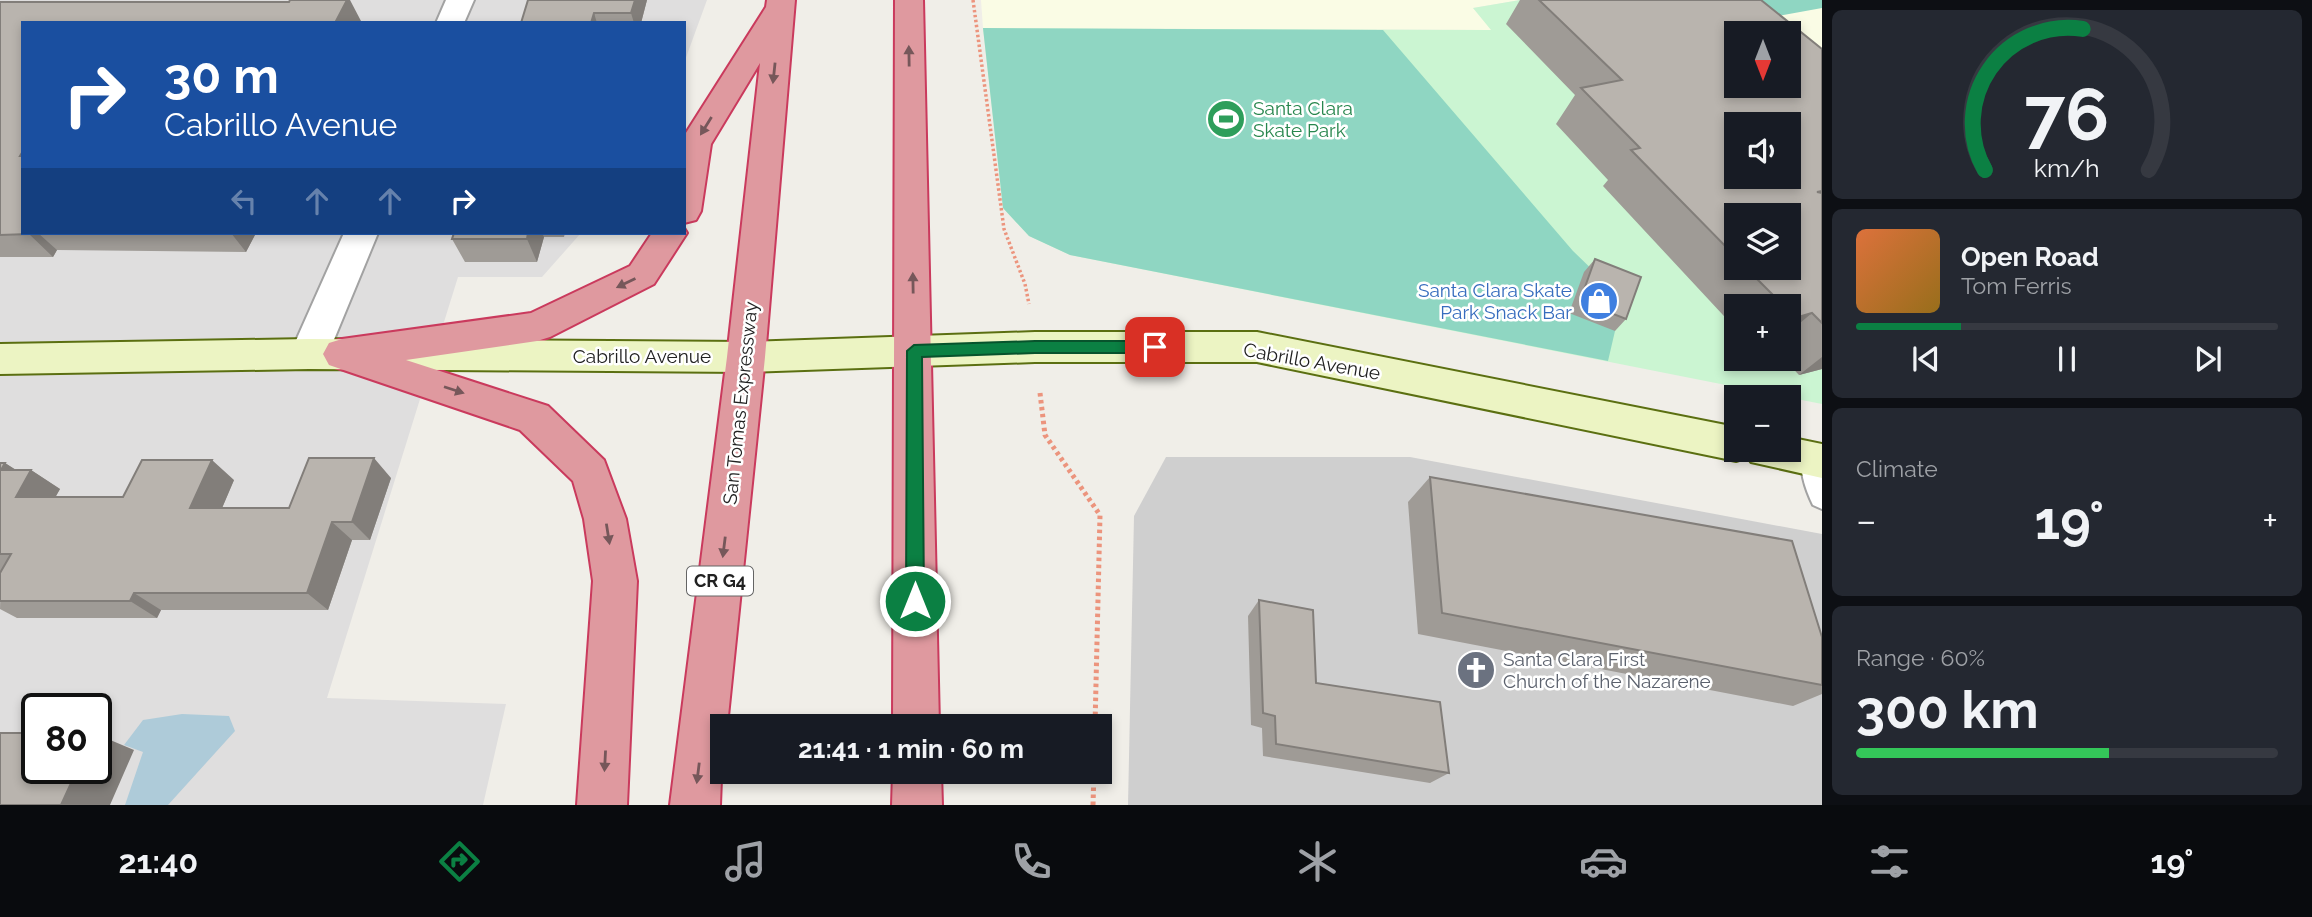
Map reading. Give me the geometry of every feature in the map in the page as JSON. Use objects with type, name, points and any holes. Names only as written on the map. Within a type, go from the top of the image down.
[{"type":"highway","points":[[909,0],[916,714]]},
{"type":"highway","points":[[686,199],[695,144],[781,3]]},
{"type":"highway","name":"San Tomas Expressway","points":[[695,805],[746,357],[781,3]]},
{"type":"highway","points":[[326,354],[537,327],[642,275],[669,235]]},
{"type":"highway","points":[[326,354],[534,418],[590,472],[605,519],[615,581],[602,805]]},
{"type":"highway","points":[[917,784],[917,805]]},
{"type":"street","points":[[451,21],[460,0]]},
{"type":"street","points":[[326,354],[360,235]]},
{"type":"street","name":"Cabrillo Avenue","points":[[0,359],[326,354],[746,357],[1035,347],[1257,347],[1724,442]]},
{"type":"lane","points":[[1818,460],[1822,498]]},
{"type":"path","points":[[1093,805],[1094,784]]},
{"type":"shaded area","points":[[0,0],[707,0],[686,58],[686,21],[21,21],[21,235],[579,235],[542,277],[458,277],[327,698],[506,704],[483,805],[0,805]]},
{"type":"shaded area","points":[[981,0],[1520,0],[1473,8],[1492,30],[983,28]]},
{"type":"shaded area","points":[[1711,0],[1822,0],[1822,59],[1801,43],[1801,21],[1760,21]]},
{"type":"shaded area","name":"Santa Clara First Church of the Nazarene","points":[[1166,457],[1410,457],[1822,534],[1822,805],[1128,805],[1134,516]]},
{"type":"green space","name":"Santa Clara Skate Park","points":[[1520,0],[1724,31],[1724,98],[1801,98],[1801,76],[1822,59],[1822,404],[1801,400],[1801,385],[1726,385],[1070,255],[1029,236],[1003,208],[983,28],[1491,30],[1473,8]]},
{"type":"green space","points":[[1734,0],[1822,0],[1822,8],[1757,20]]},
{"type":"green space","name":"Santa Clara Skate Park","points":[[983,28],[1383,30],[1573,251],[1602,279],[1615,331],[1608,361],[1070,255],[1029,236],[1003,208]]},
{"type":"water","points":[[182,714],[229,716],[235,731],[168,805],[125,805],[143,752],[124,745],[143,720]]},
{"type":"building","points":[[347,0],[336,21],[21,21],[21,234],[0,235],[0,2]]},
{"type":"building","points":[[528,0],[635,0],[631,13],[594,13],[592,21],[522,21]]},
{"type":"building","points":[[1539,0],[1761,0],[1787,21],[1724,21],[1724,98],[1801,98],[1801,32],[1822,49],[1822,191],[1817,192],[1822,193],[1822,323],[1812,313],[1801,316],[1801,294],[1772,294],[1758,280],[1801,280],[1801,203],[1724,203],[1724,245],[1631,150],[1640,148],[1581,88],[1622,80]]},
{"type":"building","points":[[453,235],[528,235],[527,239],[452,239]]},
{"type":"building","points":[[1595,259],[1641,277],[1626,319],[1580,301]]},
{"type":"building","points":[[309,458],[374,458],[352,522],[332,522],[307,593],[134,593],[130,601],[0,601],[0,573],[11,554],[0,554],[0,463],[5,463],[1,470],[31,470],[16,497],[123,497],[142,460],[212,460],[190,508],[289,508]]},
{"type":"building","points":[[1430,477],[1792,541],[1822,637],[1822,685],[1442,613]]},
{"type":"building","points":[[1259,600],[1313,610],[1316,683],[1440,702],[1449,773],[1276,744],[1275,716],[1263,713]]},
{"type":"building","points":[[0,733],[21,733],[21,784],[71,784],[61,805],[0,805]]},
{"type":"place","name":"Santa Clara Skate Park","points":[[1226,119]]},
{"type":"place","name":"Santa Clara Skate Park Snack Bar","points":[[1599,301]]},
{"type":"place","name":"Santa Clara First Church of the Nazarene","points":[[1476,670]]},
{"type":"route","points":[[915,601],[914,351],[1155,347]]}]
